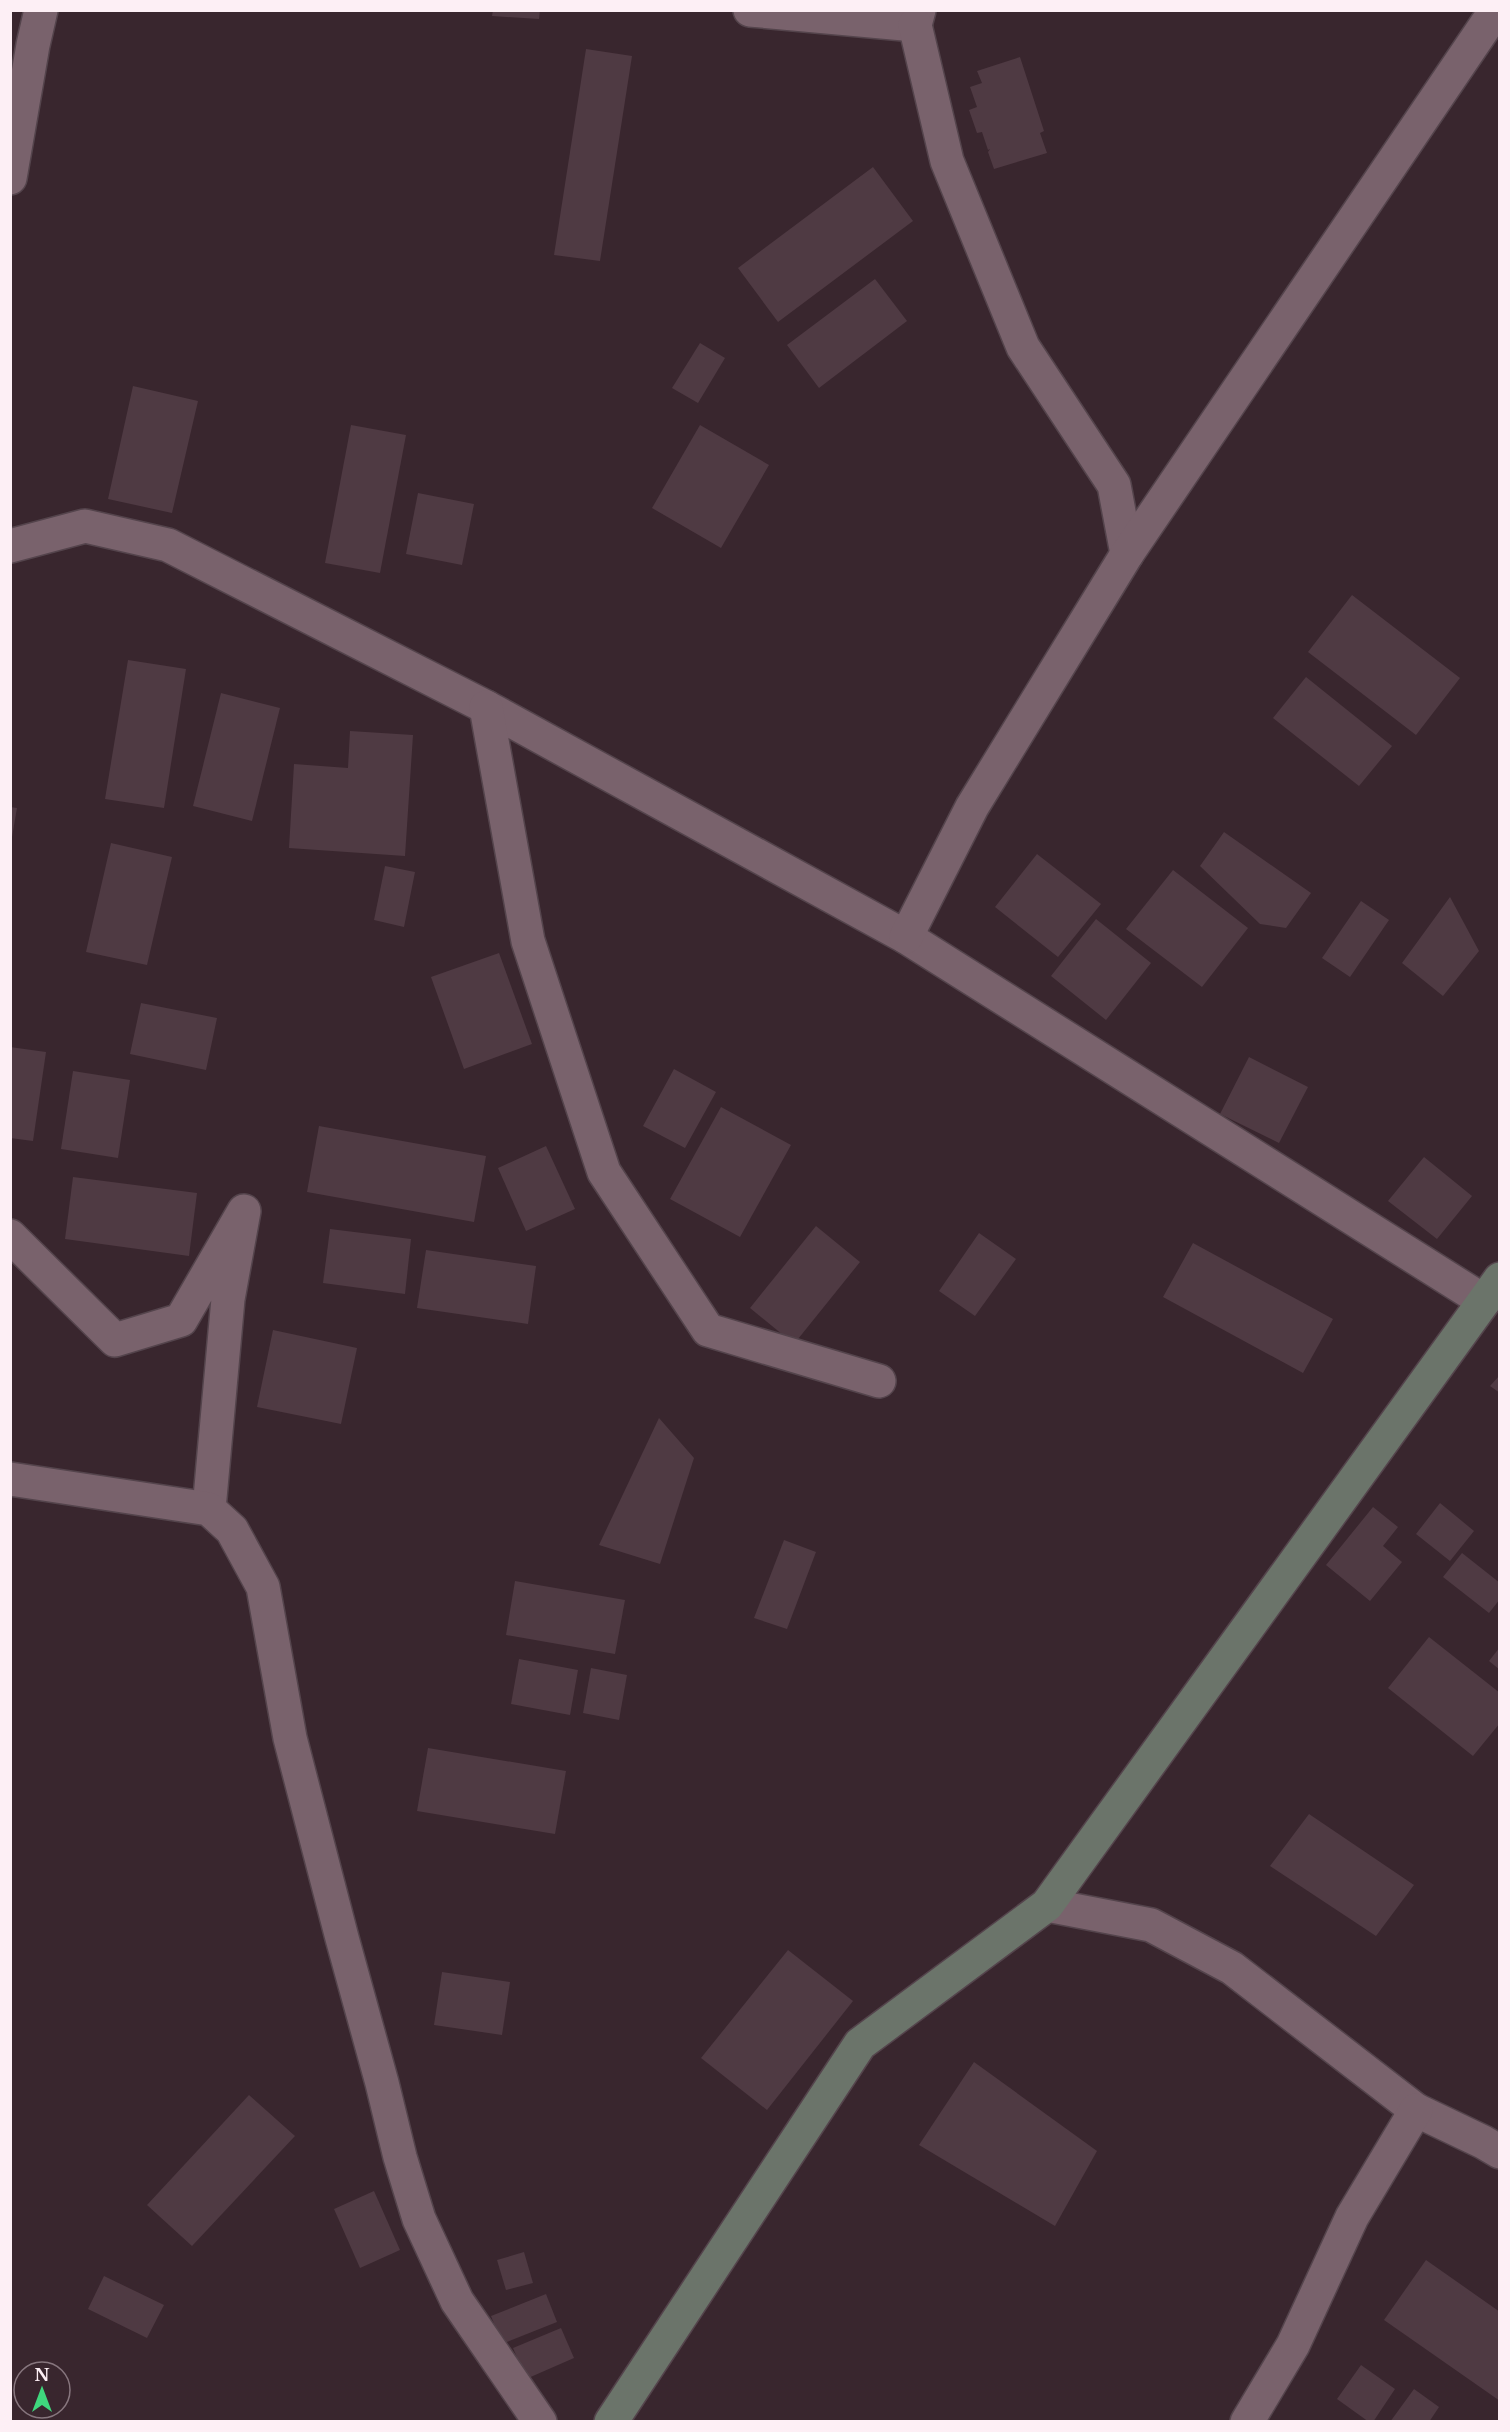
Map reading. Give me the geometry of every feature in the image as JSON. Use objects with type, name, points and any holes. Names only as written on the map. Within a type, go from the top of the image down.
[{"type":"street","points":[[10,178],[33,45],[42,10]]},
{"type":"street","points":[[750,10],[917,18],[947,161],[1023,347],[1114,485],[1127,554]]},
{"type":"street","points":[[906,937],[972,807],[1127,554],[1496,10]]},
{"type":"street","points":[[10,546],[85,526],[168,545],[486,707],[906,937],[1492,1290],[1047,1905],[860,2044],[611,2421]]},
{"type":"street","points":[[486,707],[528,941],[604,1172],[708,1330],[879,1381]]},
{"type":"street","points":[[10,1236],[115,1340],[181,1320],[244,1211],[228,1299],[209,1509]]},
{"type":"street","points":[[10,1479],[209,1509],[232,1530],[263,1587],[293,1749],[400,2157],[419,2219],[457,2301],[540,2421]]},
{"type":"street","points":[[1047,1905],[1151,1925],[1232,1968],[1416,2110],[1500,2152]]},
{"type":"street","points":[[1247,2421],[1293,2345],[1352,2217],[1416,2110]]},
{"type":"building","points":[[493,10],[540,10],[539,19],[492,16]]},
{"type":"building","points":[[586,49],[632,56],[600,261],[554,255]]},
{"type":"building","points":[[1020,57],[1044,131],[1040,133],[1047,153],[994,169],[988,152],[990,149],[988,150],[982,132],[977,133],[969,110],[977,107],[970,87],[982,83],[977,71]]},
{"type":"building","points":[[873,167],[913,221],[778,322],[738,268]]},
{"type":"building","points":[[875,279],[907,321],[819,388],[787,345]]},
{"type":"building","points":[[700,343],[725,358],[698,403],[672,388]]},
{"type":"building","points":[[133,386],[198,401],[172,513],[108,499]]},
{"type":"building","points":[[351,425],[406,435],[380,573],[325,563]]},
{"type":"building","points":[[700,425],[769,465],[721,548],[652,508]]},
{"type":"building","points":[[418,493],[474,504],[462,565],[406,554]]},
{"type":"building","points":[[1352,595],[1460,678],[1416,735],[1308,652]]},
{"type":"building","points":[[128,660],[186,669],[164,808],[105,799]]},
{"type":"building","points":[[1306,677],[1392,746],[1359,786],[1273,718]]},
{"type":"building","points":[[221,693],[280,708],[252,821],[193,806]]},
{"type":"building","points":[[350,731],[413,735],[405,856],[289,848],[294,764],[348,768]]},
{"type":"building","points":[[10,807],[17,808],[12,837],[10,837]]},
{"type":"building","points":[[1224,832],[1311,893],[1286,928],[1260,924],[1200,866]]},
{"type":"building","points":[[111,843],[172,857],[147,965],[86,952]]},
{"type":"building","points":[[1037,854],[1101,904],[1058,957],[995,907]]},
{"type":"building","points":[[385,866],[415,872],[404,927],[374,920]]},
{"type":"building","points":[[1173,870],[1248,928],[1202,987],[1126,929]]},
{"type":"building","points":[[1450,897],[1479,951],[1443,996],[1402,963]]},
{"type":"building","points":[[1361,901],[1389,920],[1350,977],[1322,958]]},
{"type":"building","points":[[1096,919],[1151,963],[1106,1020],[1051,976]]},
{"type":"building","points":[[499,953],[532,1044],[464,1069],[431,977]]},
{"type":"building","points":[[141,1003],[217,1018],[206,1070],[130,1054]]},
{"type":"building","points":[[10,1047],[46,1052],[33,1141],[10,1138]]},
{"type":"building","points":[[1249,1057],[1308,1087],[1279,1143],[1220,1114]]},
{"type":"building","points":[[674,1069],[716,1092],[685,1148],[643,1126]]},
{"type":"building","points":[[73,1071],[130,1080],[118,1158],[61,1149]]},
{"type":"building","points":[[721,1107],[791,1145],[740,1237],[670,1199]]},
{"type":"building","points":[[319,1126],[486,1156],[474,1222],[307,1192]]},
{"type":"building","points":[[546,1146],[575,1209],[526,1231],[498,1168]]},
{"type":"building","points":[[1424,1157],[1472,1196],[1437,1239],[1388,1201]]},
{"type":"building","points":[[73,1177],[197,1193],[189,1256],[65,1239]]},
{"type":"building","points":[[816,1226],[860,1262],[794,1344],[750,1308]]},
{"type":"building","points":[[330,1229],[411,1239],[405,1294],[323,1283]]},
{"type":"building","points":[[979,1233],[1016,1259],[975,1316],[939,1291]]},
{"type":"building","points":[[1193,1243],[1333,1319],[1303,1373],[1163,1297]]},
{"type":"building","points":[[426,1250],[536,1266],[528,1324],[417,1308]]},
{"type":"building","points":[[273,1330],[357,1348],[341,1424],[257,1407]]},
{"type":"building","points":[[1500,1375],[1500,1393],[1490,1386]]},
{"type":"building","points":[[659,1418],[694,1458],[660,1564],[599,1545]]},
{"type":"building","points":[[1440,1503],[1474,1531],[1450,1561],[1416,1534]]},
{"type":"building","points":[[1373,1507],[1398,1527],[1383,1546],[1402,1562],[1370,1601],[1326,1565]]},
{"type":"building","points":[[784,1540],[816,1552],[787,1629],[754,1618]]},
{"type":"building","points":[[1462,1553],[1500,1583],[1500,1599],[1489,1613],[1443,1577]]},
{"type":"building","points":[[515,1581],[625,1600],[615,1654],[506,1635]]},
{"type":"building","points":[[1429,1637],[1500,1693],[1500,1723],[1473,1756],[1388,1688]]},
{"type":"building","points":[[1500,1647],[1500,1670],[1489,1661]]},
{"type":"building","points":[[519,1659],[578,1670],[570,1715],[511,1704]]},
{"type":"building","points":[[591,1668],[627,1675],[619,1720],[583,1713]]},
{"type":"building","points":[[428,1748],[566,1771],[555,1834],[417,1811]]},
{"type":"building","points":[[1309,1814],[1414,1885],[1376,1936],[1270,1866]]},
{"type":"building","points":[[788,1950],[853,2001],[767,2110],[701,2058]]},
{"type":"building","points":[[442,1972],[510,1982],[502,2035],[434,2025]]},
{"type":"building","points":[[974,2062],[1097,2151],[1055,2226],[919,2145]]},
{"type":"building","points":[[249,2095],[295,2136],[192,2246],[147,2205]]},
{"type":"building","points":[[374,2191],[400,2250],[360,2268],[334,2209]]},
{"type":"building","points":[[524,2252],[533,2283],[506,2290],[497,2260]]},
{"type":"building","points":[[1426,2260],[1500,2312],[1500,2401],[1384,2320]]},
{"type":"building","points":[[104,2276],[164,2305],[147,2338],[88,2309]]},
{"type":"building","points":[[546,2294],[557,2322],[502,2344],[491,2316]]},
{"type":"building","points":[[561,2328],[574,2358],[526,2379],[513,2348]]},
{"type":"building","points":[[1361,2365],[1395,2389],[1373,2422],[1369,2422],[1337,2399]]},
{"type":"building","points":[[1414,2389],[1439,2407],[1429,2422],[1390,2422]]}]
